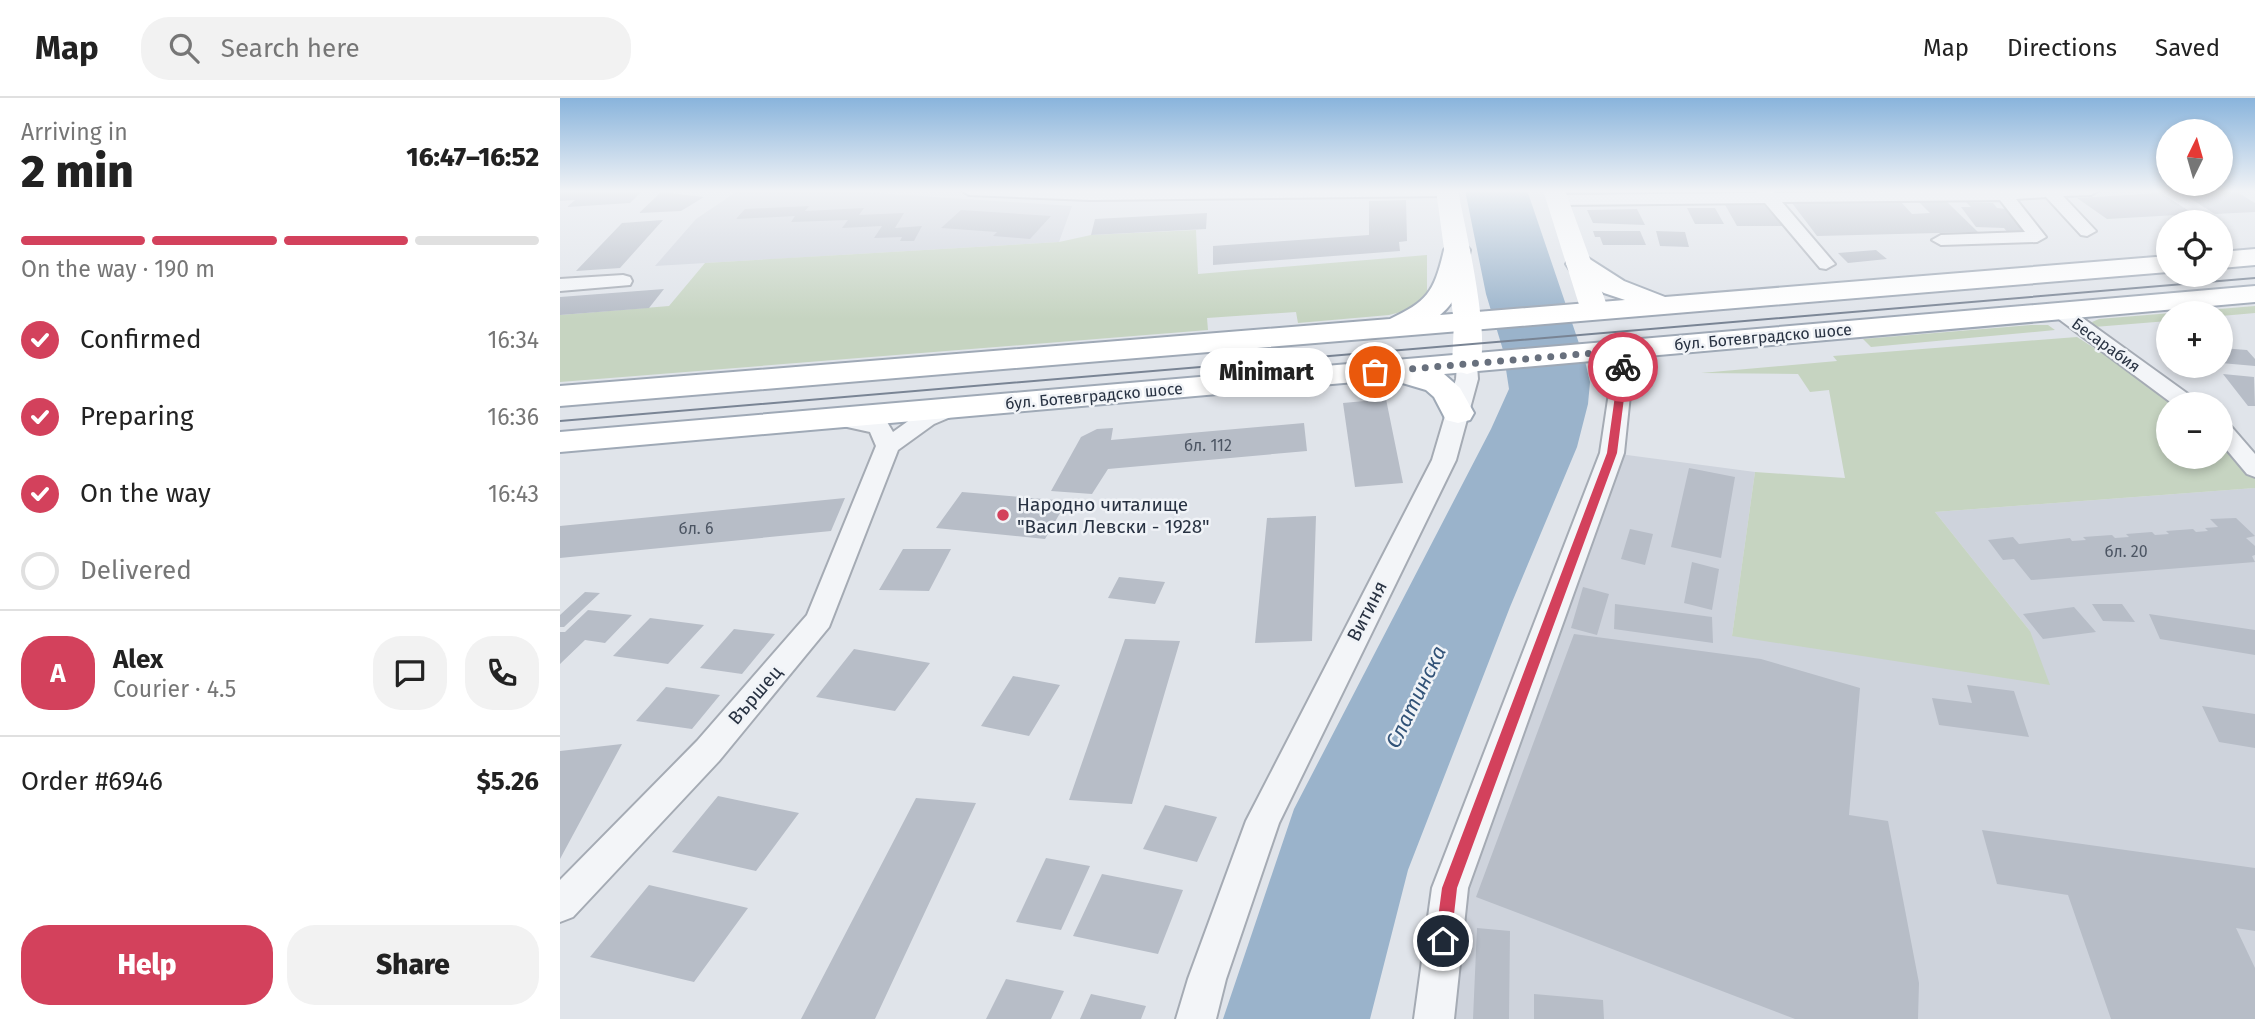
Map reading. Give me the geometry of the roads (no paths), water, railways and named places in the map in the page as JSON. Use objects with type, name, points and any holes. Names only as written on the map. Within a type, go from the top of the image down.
[{"type":"main road","points":[[1392,328],[1435,307],[1443,296],[1457,250]]},
{"type":"main road","points":[[2233,259],[2255,257]]},
{"type":"main road","points":[[1579,264],[1615,287],[1666,305]]},
{"type":"main road","points":[[560,397],[2156,265]]},
{"type":"main road","name":"бул. Ботевградско шосе","points":[[560,442],[1467,365],[2255,294]]},
{"type":"main road","points":[[1375,372],[1403,374],[1433,381],[1448,390],[1458,413]]},
{"type":"street","name":"Витиня","points":[[1196,1019],[1207,979],[1262,821],[1444,460],[1467,379],[1468,322],[1454,233]]},
{"type":"street","points":[[1569,233],[1595,311]]},
{"type":"street","points":[[1799,233],[1826,264]]},
{"type":"street","points":[[1941,240],[2037,237],[2034,233]]},
{"type":"street","points":[[560,285],[624,281]]},
{"type":"street","name":"Бесарабия","points":[[2059,310],[2171,392]]},
{"type":"street","points":[[1434,1019],[1450,888],[1612,453],[1623,366],[1617,351]]},
{"type":"street","points":[[837,418],[878,427],[888,446],[926,419],[952,408]]},
{"type":"street","points":[[2233,431],[2255,432]]},
{"type":"street","points":[[2233,442],[2255,469]]},
{"type":"street","name":"Вършец","points":[[560,905],[708,751],[819,620],[888,446]]},
{"type":"water","name":"Слатинска","points":[[1474,233],[1542,233],[1585,361],[1590,382],[1588,404],[1577,447],[1510,607],[1408,870],[1370,1019],[1223,1019],[1294,809],[1491,429],[1509,389],[1503,350],[1486,294]]},
{"type":"tram line","points":[[560,421],[2255,278]]},
{"type":"place","name":"Minimart","points":[[1375,372]]},
{"type":"place","name":"Народно читалище \"Васил Левски - 1928\"","points":[[1003,515]]}]
